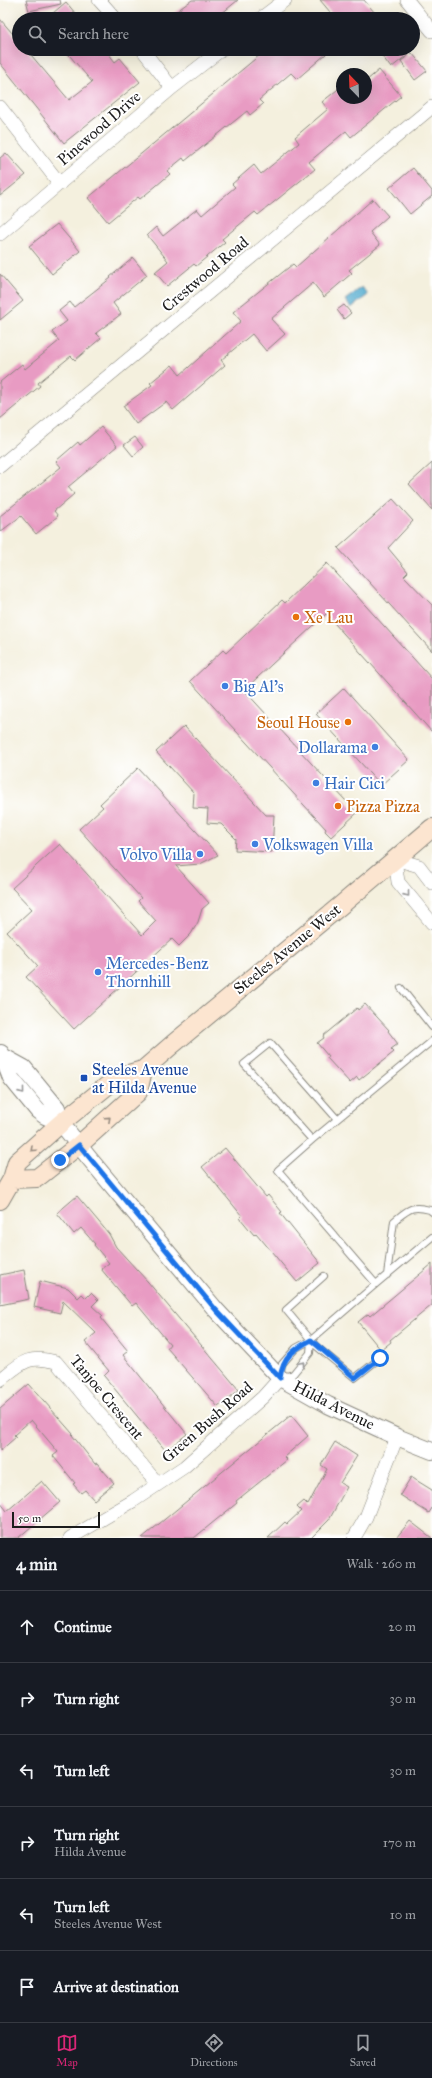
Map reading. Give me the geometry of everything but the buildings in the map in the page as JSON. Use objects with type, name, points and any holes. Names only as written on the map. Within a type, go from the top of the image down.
[{"type":"main road","name":"Steeles Avenue West","points":[[0,1200],[12,1179],[17,1162],[61,1123],[118,1077],[143,1070],[178,1039],[340,906],[432,828]]},
{"type":"main road","points":[[12,1179],[37,1178],[79,1145],[138,1092],[143,1070]]},
{"type":"street","points":[[99,0],[110,12]]},
{"type":"street","points":[[269,12],[285,0]]},
{"type":"street","points":[[407,0],[417,12]]},
{"type":"street","points":[[420,16],[432,31]]},
{"type":"street","points":[[147,56],[172,88]]},
{"type":"street","name":"Pinewood Drive","points":[[0,234],[172,88],[213,56]]},
{"type":"street","points":[[0,107],[60,184]]},
{"type":"street","name":"Crestwood Road","points":[[0,466],[432,107]]},
{"type":"street","points":[[432,883],[419,866],[395,859],[398,882],[432,923]]},
{"type":"street","name":"Hilda Avenue","points":[[2,1055],[11,1078],[38,1111],[61,1123],[216,1310],[280,1378],[328,1405],[397,1437],[432,1451]]},
{"type":"street","name":"Tanjoe Crescent","points":[[0,1380],[30,1359],[45,1359],[56,1362],[158,1484]]},
{"type":"street","name":"Green Bush Road","points":[[70,1538],[133,1501],[184,1467],[263,1397],[280,1378]]},
{"type":"street","points":[[354,1538],[366,1517],[397,1437]]},
{"type":"lane","points":[[401,988],[432,1027]]},
{"type":"lane","points":[[376,1284],[278,1170],[432,1041]]},
{"type":"lane","points":[[312,1140],[244,1064],[270,1043],[338,1119]]},
{"type":"lane","points":[[387,1275],[394,1221],[406,1211],[417,1207],[430,1210],[432,1212]]},
{"type":"lane","points":[[311,1340],[310,1353],[293,1374],[280,1378],[282,1364],[296,1348],[311,1340],[432,1237]]},
{"type":"lane","points":[[324,1276],[286,1310],[311,1340],[355,1378],[380,1358]]},
{"type":"water","points":[[362,287],[368,295],[351,308],[345,300]]},
{"type":"place","name":"Xe Lau","points":[[296,617]]},
{"type":"place","name":"Big Al's","points":[[225,686]]},
{"type":"place","name":"Seoul House","points":[[348,722]]},
{"type":"place","name":"Dollarama","points":[[375,747]]},
{"type":"place","name":"Hair Cici","points":[[316,783]]},
{"type":"place","name":"Pizza Pizza","points":[[338,806]]},
{"type":"place","name":"Volkswagen Villa","points":[[255,844]]},
{"type":"place","name":"Volvo Villa","points":[[200,854]]},
{"type":"place","name":"Mercedes-Benz Thornhill","points":[[98,972]]},
{"type":"place","name":"Steeles Avenue at Hilda Avenue","points":[[84,1078]]},
{"type":"route","points":[[60,1160],[79,1145],[216,1310],[280,1378],[282,1364],[296,1348],[311,1340],[316,1346],[355,1378],[380,1358]]}]
